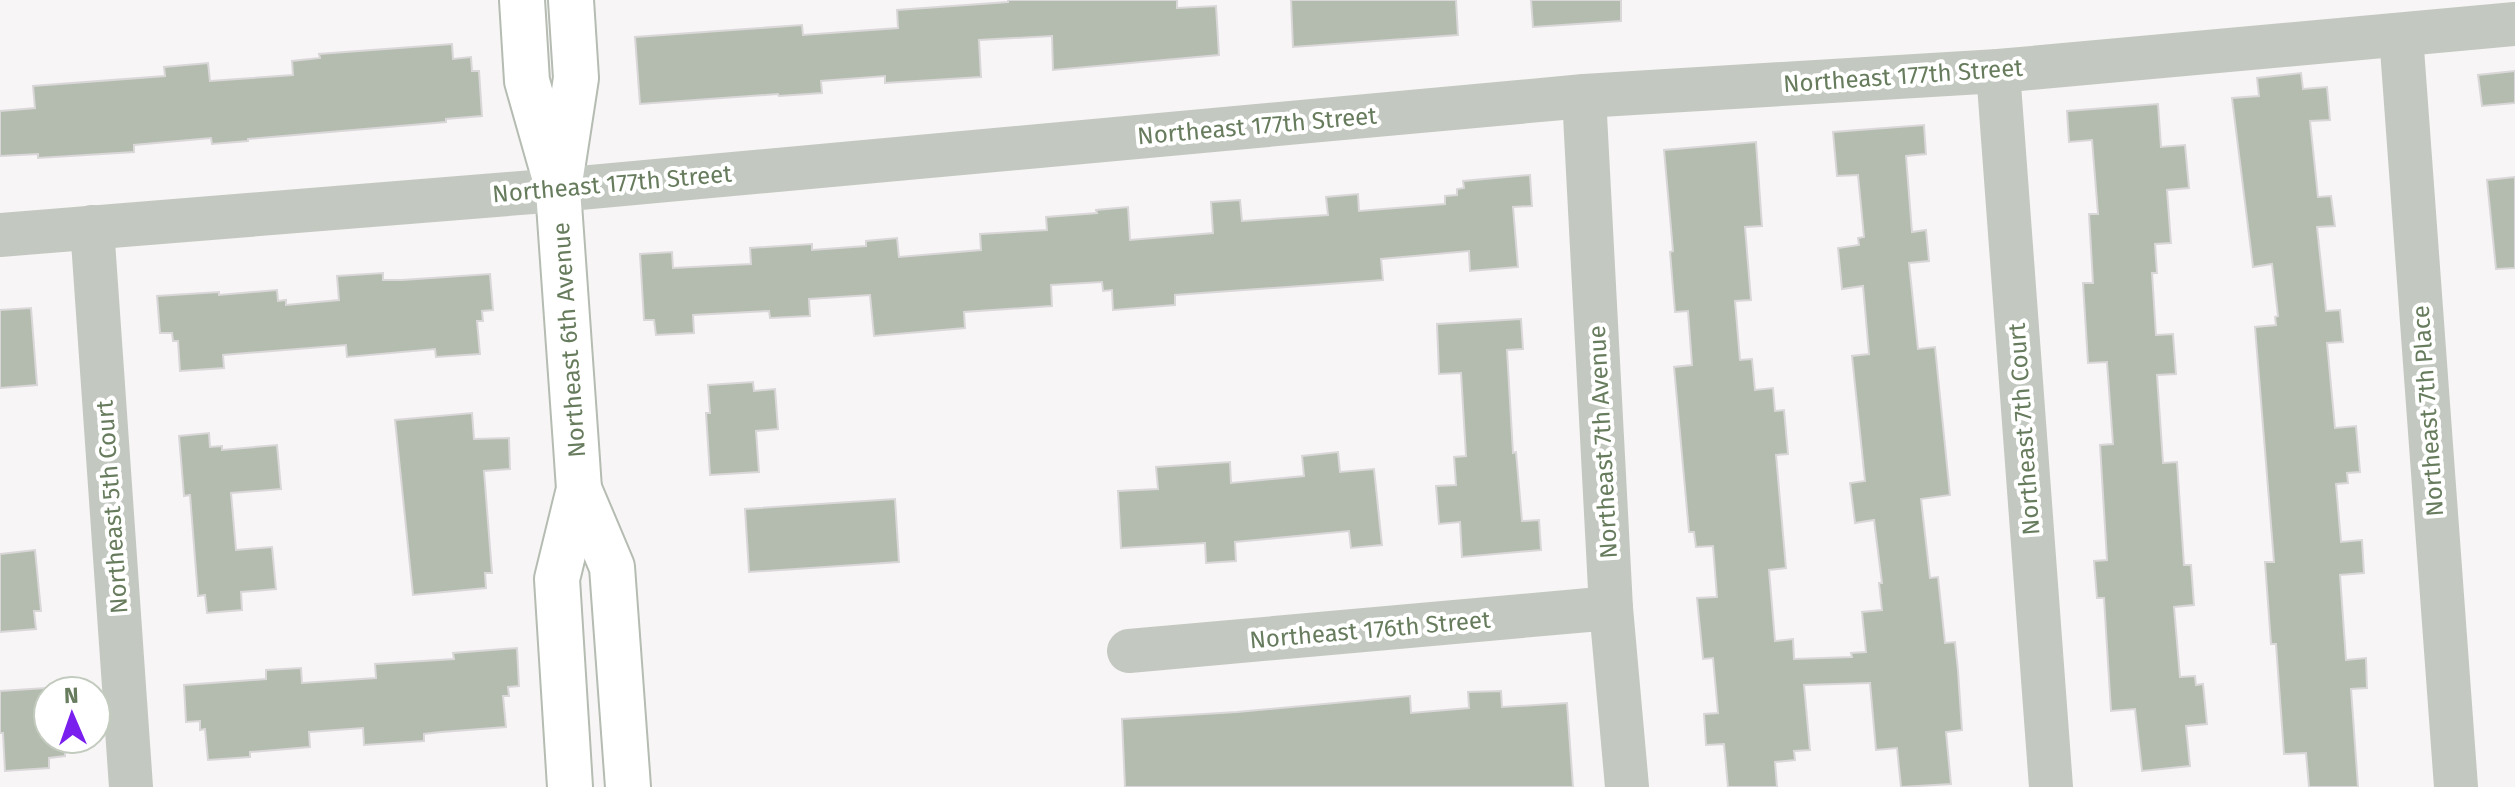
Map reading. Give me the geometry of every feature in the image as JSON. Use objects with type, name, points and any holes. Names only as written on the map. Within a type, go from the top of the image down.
[{"type":"main road","name":"Northeast 6th Avenue","points":[[522,0],[527,81],[558,190],[579,489],[557,579],[570,787]]},
{"type":"main road","name":"Northeast 6th Avenue","points":[[558,190],[576,78],[571,0]]},
{"type":"main road","name":"Northeast 6th Avenue","points":[[579,489],[612,567],[628,787]]},
{"type":"street","name":"Northeast 177th Street","points":[[0,235],[558,190],[1584,96],[1998,71],[2515,24]]},
{"type":"street","name":"Northeast 7th Place","points":[[2401,35],[2456,787]]},
{"type":"street","name":"Northeast 7th Court","points":[[1998,71],[2051,787]]},
{"type":"street","name":"Northeast 7th Avenue","points":[[1584,96],[1611,608],[1627,787]]},
{"type":"street","name":"Northeast 5th Court","points":[[92,227],[131,787]]},
{"type":"street","name":"Northeast 176th Street","points":[[1129,651],[1611,608]]},
{"type":"building","points":[[1008,0],[1177,0],[1177,8],[1216,6],[1219,55],[1053,70],[1052,36],[979,40],[981,77],[885,83],[885,76],[821,81],[822,93],[640,104],[635,37],[802,25],[803,35],[898,28],[897,10]]},
{"type":"building","points":[[1291,0],[1456,0],[1458,35],[1293,47]]},
{"type":"building","points":[[1531,0],[1621,0],[1621,21],[1533,27]]},
{"type":"building","points":[[452,44],[453,59],[471,57],[472,71],[479,71],[482,116],[212,144],[211,138],[134,145],[134,152],[38,158],[38,154],[0,156],[0,111],[35,108],[33,86],[165,76],[164,67],[208,63],[210,81],[293,75],[292,61],[320,58],[319,54]]},
{"type":"building","points":[[2515,71],[2515,103],[2482,106],[2478,75]]},
{"type":"building","points":[[2301,73],[2303,89],[2327,87],[2330,120],[2310,121],[2318,197],[2331,196],[2335,226],[2317,227],[2326,311],[2340,310],[2343,342],[2327,343],[2335,428],[2356,426],[2360,472],[2347,473],[2348,483],[2336,484],[2341,542],[2362,540],[2364,573],[2340,575],[2346,660],[2366,658],[2367,688],[2351,689],[2358,787],[2309,787],[2306,753],[2284,754],[2276,644],[2271,644],[2265,562],[2274,562],[2255,327],[2276,325],[2275,317],[2278,316],[2272,264],[2253,267],[2232,98],[2259,96],[2257,78]]},
{"type":"building","points":[[2158,104],[2161,147],[2185,145],[2189,188],[2167,190],[2171,243],[2155,244],[2157,273],[2152,273],[2156,335],[2173,334],[2176,374],[2157,375],[2163,463],[2177,462],[2184,565],[2191,565],[2194,605],[2174,607],[2180,677],[2195,676],[2196,685],[2203,684],[2207,724],[2186,726],[2190,766],[2142,771],[2135,709],[2111,711],[2104,598],[2097,598],[2094,561],[2107,560],[2100,445],[2113,444],[2107,362],[2088,363],[2083,283],[2093,283],[2089,214],[2098,214],[2092,140],[2069,142],[2067,111]]},
{"type":"building","points":[[1924,125],[1926,154],[1906,156],[1912,232],[1926,230],[1929,261],[1909,263],[1918,349],[1935,347],[1950,495],[1921,499],[1930,578],[1938,577],[1945,643],[1955,642],[1962,730],[1946,732],[1951,784],[1901,787],[1897,748],[1876,750],[1870,683],[1804,685],[1810,750],[1794,751],[1795,760],[1775,762],[1777,787],[1728,787],[1724,744],[1706,745],[1704,714],[1718,713],[1713,658],[1703,659],[1697,598],[1717,597],[1713,546],[1696,547],[1694,532],[1689,532],[1674,367],[1692,365],[1688,311],[1675,312],[1664,150],[1756,142],[1762,226],[1745,227],[1751,300],[1735,301],[1740,360],[1752,359],[1755,390],[1773,388],[1775,411],[1784,410],[1788,454],[1776,455],[1786,568],[1769,570],[1775,641],[1793,639],[1794,659],[1852,657],[1851,653],[1866,652],[1862,612],[1882,610],[1879,583],[1882,583],[1874,520],[1855,523],[1850,483],[1865,481],[1852,356],[1869,354],[1863,286],[1842,289],[1838,248],[1859,245],[1858,238],[1864,237],[1858,175],[1837,176],[1833,132]]},
{"type":"building","points":[[1530,175],[1532,206],[1513,207],[1518,267],[1470,271],[1469,251],[1381,259],[1383,280],[1175,295],[1175,305],[1113,310],[1112,290],[1103,291],[1102,282],[1051,285],[1052,306],[964,312],[965,328],[874,336],[870,295],[809,299],[810,316],[770,318],[769,311],[693,315],[694,333],[656,335],[654,320],[644,320],[640,254],[672,252],[673,268],[751,264],[750,248],[812,244],[812,250],[866,246],[866,241],[897,238],[899,257],[981,250],[980,234],[1047,230],[1046,217],[1128,207],[1130,240],[1213,233],[1211,202],[1240,200],[1242,221],[1328,215],[1326,197],[1358,194],[1359,211],[1445,204],[1445,196],[1457,195],[1457,189],[1464,188],[1463,181]]},
{"type":"building","points":[[2515,177],[2515,268],[2496,269],[2487,180]]},
{"type":"building","points":[[383,273],[383,280],[490,274],[493,310],[482,311],[483,321],[477,321],[480,354],[436,357],[435,349],[347,357],[346,345],[223,355],[224,368],[180,371],[178,341],[173,341],[172,333],[160,333],[157,296],[277,290],[278,301],[286,300],[286,305],[339,300],[337,276]]},
{"type":"building","points":[[31,308],[37,385],[0,388],[0,310]]},
{"type":"building","points":[[1521,319],[1523,349],[1507,350],[1513,453],[1516,452],[1522,521],[1539,520],[1541,550],[1462,557],[1460,522],[1439,524],[1436,486],[1456,485],[1454,457],[1466,456],[1461,373],[1439,374],[1437,324]]},
{"type":"building","points":[[753,382],[754,391],[775,389],[778,429],[756,431],[759,472],[710,475],[706,413],[710,413],[708,385]]},
{"type":"building","points":[[472,413],[474,439],[509,438],[510,469],[484,471],[492,573],[485,573],[486,588],[413,595],[395,420]]},
{"type":"building","points":[[209,433],[210,447],[222,446],[222,450],[277,445],[281,489],[231,493],[236,550],[272,547],[276,589],[241,592],[242,610],[207,613],[205,595],[198,596],[190,495],[184,496],[179,436]]},
{"type":"building","points":[[1338,452],[1340,472],[1374,469],[1382,545],[1351,548],[1349,531],[1235,542],[1236,561],[1206,563],[1205,543],[1121,548],[1118,491],[1158,489],[1156,467],[1230,462],[1231,483],[1304,476],[1302,456]]},
{"type":"building","points":[[895,499],[899,562],[749,572],[745,509]]},
{"type":"building","points":[[35,550],[41,611],[34,611],[36,629],[0,632],[0,554]]},
{"type":"building","points":[[517,648],[519,686],[508,687],[509,696],[503,696],[506,727],[424,734],[424,741],[364,745],[363,728],[309,732],[310,747],[250,752],[250,757],[208,760],[205,729],[200,730],[200,721],[186,722],[184,685],[266,679],[266,670],[301,668],[302,683],[376,678],[375,664],[454,659],[453,653]]},
{"type":"building","points":[[32,689],[32,755],[65,756],[49,758],[49,768],[5,771],[3,733],[0,733],[0,691]]},
{"type":"building","points":[[1501,691],[1502,707],[1567,703],[1573,787],[1125,787],[1122,719],[1410,696],[1411,713],[1469,708],[1468,692]]}]
